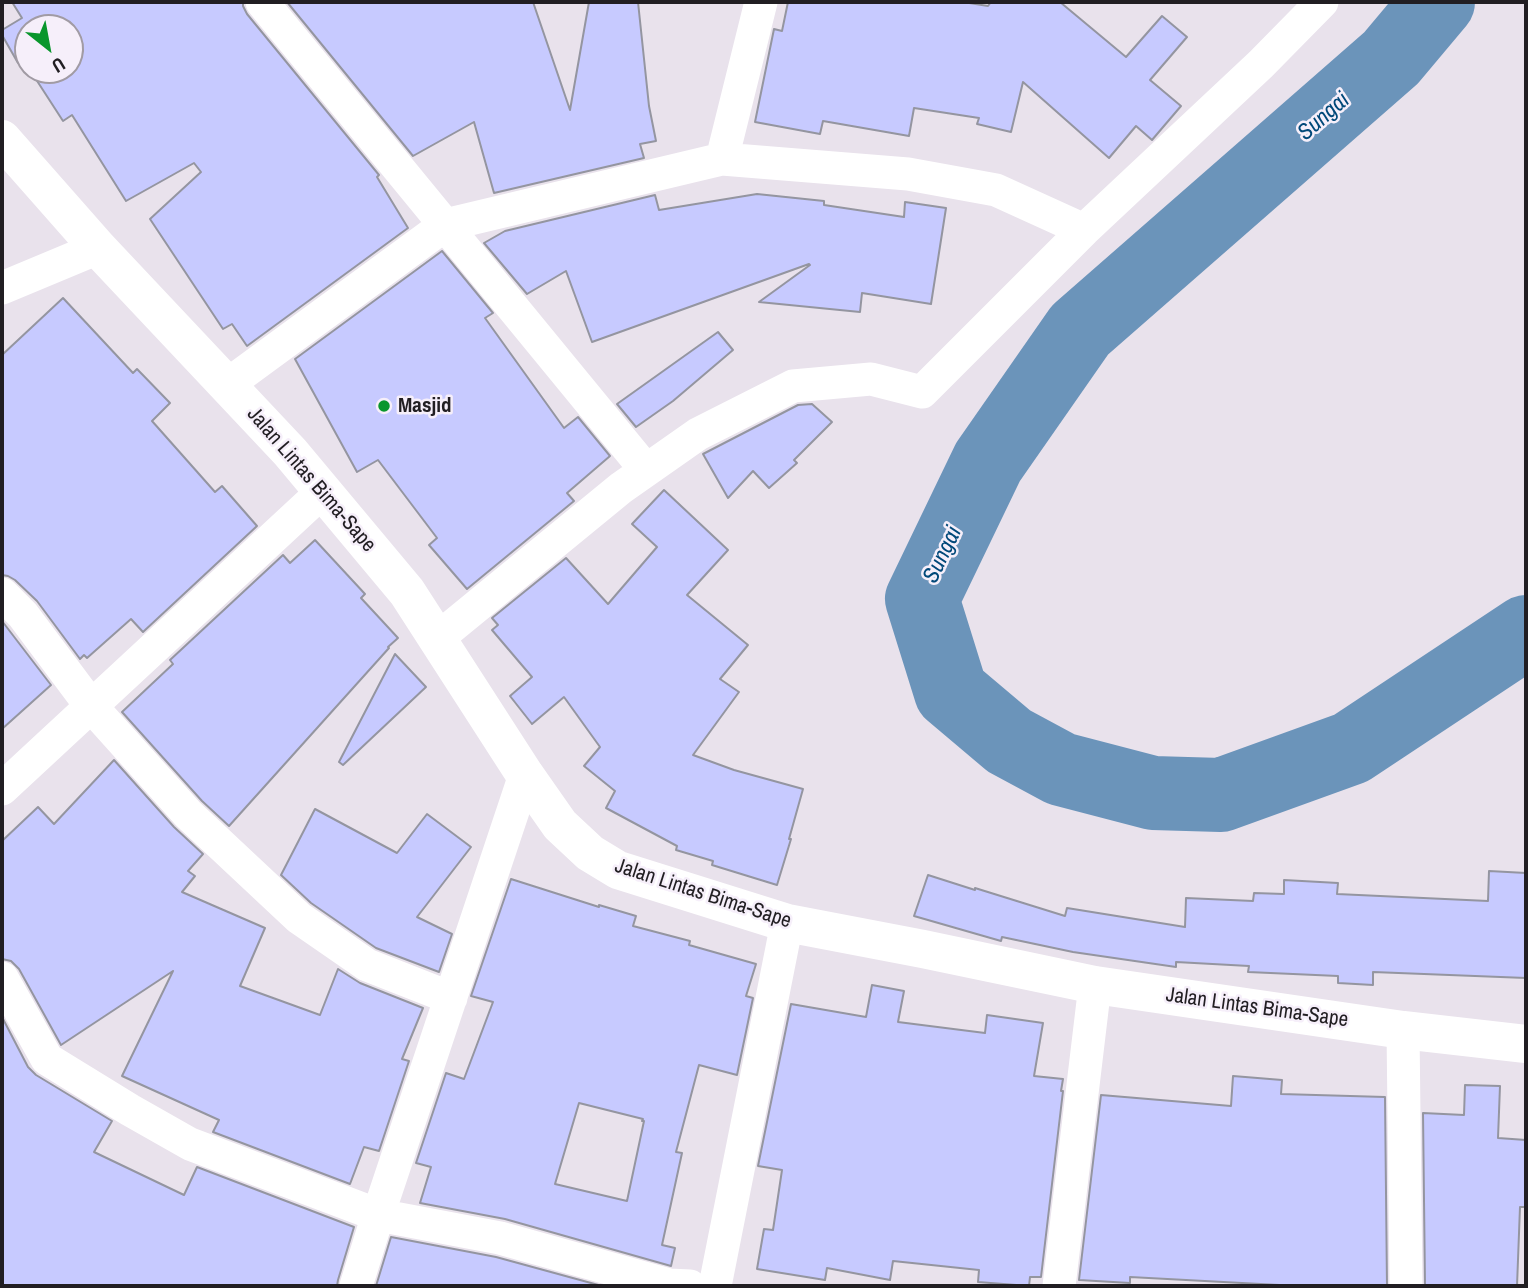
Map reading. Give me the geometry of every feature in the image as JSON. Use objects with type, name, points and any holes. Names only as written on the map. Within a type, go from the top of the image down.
[{"type":"highway","name":"Jalan Lintas Bima-Sape","points":[[2,139],[98,248],[290,452],[407,592],[560,825],[590,853],[618,870],[787,923],[923,948],[1095,985],[1403,1030],[1526,1044]]},
{"type":"street","points":[[262,2],[646,470]]},
{"type":"street","points":[[722,159],[761,2]]},
{"type":"street","points":[[438,638],[621,488],[698,434],[793,386],[871,379],[922,392],[1084,230],[1261,64],[1321,2]]},
{"type":"street","points":[[227,385],[445,225],[722,159],[908,174],[996,190],[1084,230]]},
{"type":"street","points":[[2,288],[98,248]]},
{"type":"street","points":[[2,789],[322,492]]},
{"type":"street","points":[[2,594],[23,615],[91,706],[188,814],[299,918],[367,965],[451,998]]},
{"type":"street","points":[[356,1286],[525,775]]},
{"type":"street","points":[[715,1286],[787,923]]},
{"type":"street","points":[[2,978],[47,1059],[190,1144],[378,1215],[500,1238],[669,1285],[690,1286]]},
{"type":"street","points":[[1059,1286],[1095,985]]},
{"type":"street","points":[[1403,1030],[1406,1286]]},
{"type":"building","points":[[12,2],[243,2],[247,14],[379,175],[377,177],[408,228],[247,346],[232,324],[223,329],[150,219],[201,172],[194,163],[126,201],[72,115],[63,121],[39,84],[84,84],[84,14],[20,14]]},
{"type":"building","points":[[287,2],[533,2],[570,110],[589,2],[638,2],[649,106],[656,141],[640,144],[644,158],[494,193],[474,122],[413,156]]},
{"type":"building","points":[[788,2],[963,2],[988,6],[991,2],[1060,2],[1126,57],[1162,16],[1187,37],[1150,80],[1181,106],[1152,140],[1136,126],[1109,158],[1023,82],[1011,132],[977,124],[979,118],[914,108],[909,136],[823,121],[820,134],[755,122],[774,29],[782,31]]},
{"type":"building","points":[[14,23],[14,56],[2,35],[2,30]]},
{"type":"building","points":[[757,194],[824,201],[824,205],[904,217],[905,202],[946,208],[931,304],[862,293],[860,312],[759,302],[809,264],[592,342],[566,271],[527,294],[484,243],[505,231],[655,195],[659,210]]},
{"type":"building","points":[[442,251],[493,313],[485,318],[564,428],[578,417],[610,456],[567,493],[574,501],[467,589],[429,545],[437,538],[378,460],[357,472],[295,359]]},
{"type":"building","points":[[63,298],[133,373],[137,369],[170,403],[152,421],[215,492],[222,486],[257,526],[143,632],[131,619],[87,658],[84,655],[80,659],[37,601],[15,580],[2,575],[2,355]]},
{"type":"building","points":[[718,332],[733,350],[673,401],[636,427],[617,404]]},
{"type":"building","points":[[812,404],[832,422],[794,460],[797,463],[769,488],[753,471],[728,498],[703,454],[798,405]]},
{"type":"building","points":[[664,490],[728,550],[687,595],[748,645],[720,679],[739,692],[693,755],[734,770],[803,789],[777,885],[712,865],[713,861],[676,850],[677,846],[606,808],[615,791],[584,766],[600,747],[564,697],[532,724],[510,696],[532,677],[492,630],[498,625],[492,618],[566,558],[608,604],[657,547],[632,524]]},
{"type":"building","points":[[315,540],[365,594],[361,598],[398,638],[229,826],[202,801],[122,712],[173,664],[170,660],[283,555],[290,563]]},
{"type":"building","points":[[2,621],[51,685],[2,729]]},
{"type":"building","points":[[395,654],[426,687],[343,765],[339,762]]},
{"type":"building","points":[[114,760],[174,827],[203,854],[188,871],[195,876],[182,892],[265,928],[240,986],[320,1015],[338,969],[360,983],[423,1008],[402,1059],[409,1061],[379,1151],[364,1147],[350,1184],[213,1132],[219,1120],[122,1076],[173,971],[61,1045],[19,969],[11,961],[2,959],[2,841],[38,807],[54,824]]},
{"type":"building","points":[[315,809],[397,853],[427,814],[471,847],[417,917],[452,934],[439,972],[376,948],[311,903],[281,875]]},
{"type":"building","points":[[1489,871],[1526,873],[1526,978],[1373,972],[1373,985],[1338,983],[1338,976],[1248,972],[1249,966],[1176,962],[1176,967],[1073,952],[1002,937],[1001,941],[914,916],[928,875],[1065,916],[1067,908],[1185,927],[1186,898],[1253,901],[1254,893],[1284,894],[1284,880],[1338,883],[1337,894],[1488,901]]},
{"type":"building","points":[[511,879],[636,916],[633,926],[690,941],[689,945],[756,964],[746,996],[753,998],[737,1075],[699,1065],[676,1152],[682,1153],[662,1245],[675,1248],[671,1266],[505,1219],[420,1203],[431,1167],[416,1163],[446,1073],[464,1079],[493,1002],[471,996]],"holes":[[[579,1103],[643,1119],[627,1201],[555,1184]]]},
{"type":"building","points":[[872,985],[904,991],[898,1022],[985,1033],[987,1015],[1043,1023],[1034,1076],[1063,1079],[1063,1091],[1041,1277],[1030,1277],[1029,1286],[978,1282],[979,1270],[893,1261],[890,1280],[827,1268],[825,1280],[757,1269],[764,1229],[773,1230],[782,1170],[758,1166],[791,1004],[866,1017]]},
{"type":"building","points":[[2,1017],[28,1067],[36,1075],[112,1121],[94,1152],[184,1195],[197,1167],[354,1227],[337,1286],[2,1286]]},
{"type":"building","points":[[1233,1076],[1282,1080],[1281,1094],[1385,1097],[1387,1286],[1298,1286],[1130,1277],[1130,1283],[1079,1280],[1101,1095],[1231,1106]]},
{"type":"building","points":[[1465,1085],[1500,1086],[1498,1138],[1526,1140],[1526,1207],[1520,1207],[1517,1286],[1425,1286],[1423,1113],[1464,1115]]},
{"type":"building","points":[[391,1237],[496,1257],[602,1286],[376,1286]]},
{"type":"waterway","name":"Sungai","points":[[1438,2],[1391,58],[1080,330],[988,462],[922,599],[951,692],[1009,741],[1061,769],[1153,793],[1221,795],[1351,748],[1526,632]]},
{"type":"place","name":"Masjid","points":[[384,406]]}]
